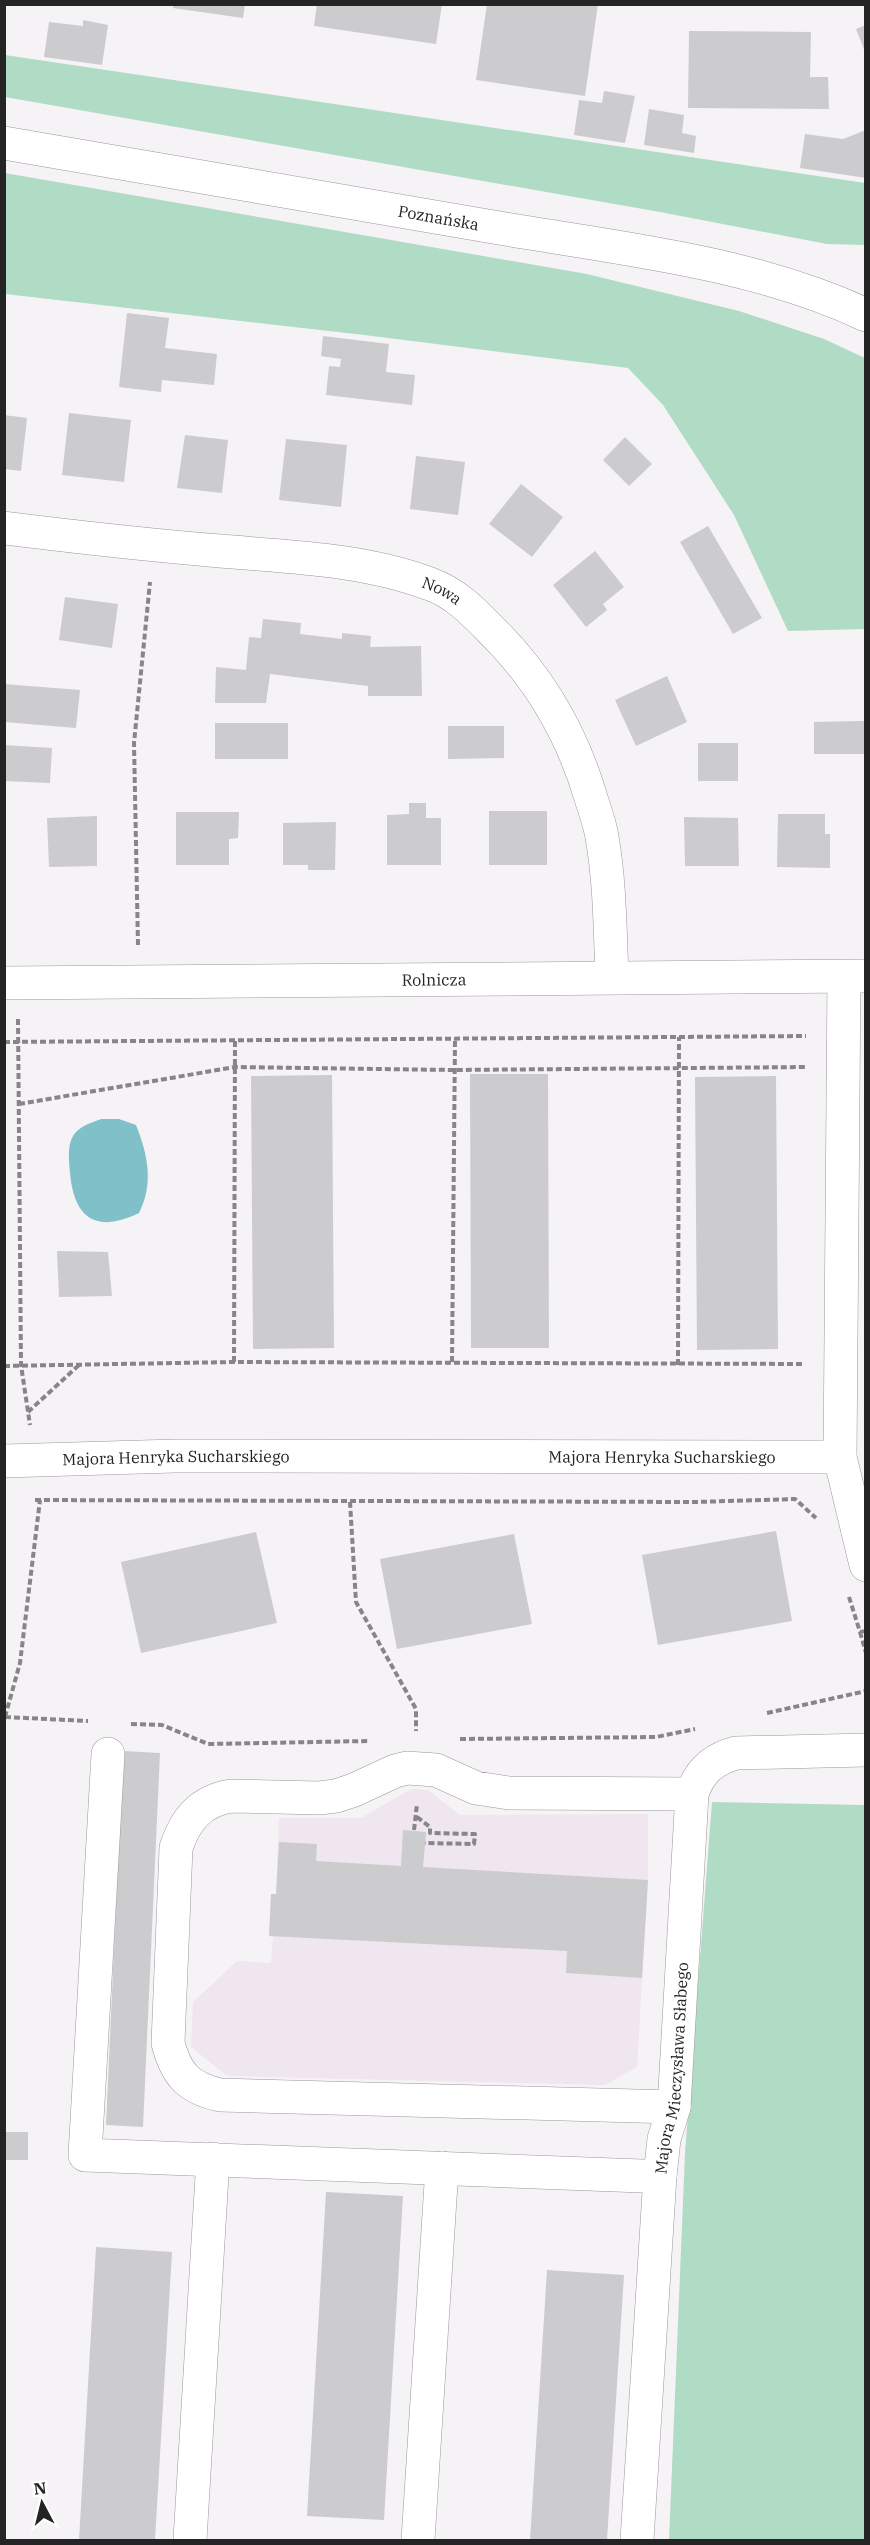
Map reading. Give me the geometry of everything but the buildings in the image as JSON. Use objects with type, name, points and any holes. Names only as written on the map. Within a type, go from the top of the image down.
[{"type":"street","name":"Poznańska","points":[[4,143],[595,244],[742,272],[826,296],[866,315]]},
{"type":"street","points":[[826,296],[866,296]]},
{"type":"street","name":"Nowa","points":[[4,528],[153,546],[289,557],[381,569],[432,584],[466,604],[516,656],[539,685],[563,723],[580,760],[602,834],[609,891],[612,977]]},
{"type":"street","points":[[855,976],[840,1457],[856,1576]]},
{"type":"street","name":"Rolnicza","points":[[11,983],[855,976]]},
{"type":"street","name":"Majora Henryka Sucharskiego","points":[[20,1460],[175,1456],[840,1457]]},
{"type":"street","name":"Majora Mieczysława Słabego","points":[[108,1754],[85,2155],[660,2176],[664,2139],[674,2108],[692,1794],[696,1783],[703,1771],[723,1756],[736,1753],[866,1750]]},
{"type":"street","points":[[674,2108],[220,2095],[202,2091],[182,2075],[172,2061],[168,2043],[176,1848],[182,1829],[194,1814],[218,1798],[336,1796],[395,1771],[419,1769],[444,1772],[476,1788],[509,1793],[692,1794]]},
{"type":"street","points":[[190,2541],[213,2159]]},
{"type":"street","points":[[418,2541],[442,2168]]},
{"type":"street","points":[[637,2541],[660,2176]]},
{"type":"path","points":[[138,982],[134,743],[153,546]]},
{"type":"path","points":[[4,1718],[20,1663],[42,1483],[20,1460],[28,1412],[21,1365],[19,1042],[11,983]]},
{"type":"path","points":[[4,1042],[806,1036],[806,1047]]},
{"type":"path","points":[[678,1365],[679,1037]]},
{"type":"path","points":[[452,1362],[455,1039]]},
{"type":"path","points":[[234,1362],[235,1040]]},
{"type":"path","points":[[19,1104],[235,1067],[454,1070],[806,1067],[806,1057]]},
{"type":"path","points":[[4,1366],[234,1362],[808,1364]]},
{"type":"path","points":[[28,1412],[80,1365]]},
{"type":"path","points":[[28,1500],[696,1502],[795,1499],[821,1523]]},
{"type":"path","points":[[350,1502],[356,1602],[416,1708],[419,1769],[414,1830]]},
{"type":"path","points":[[856,1576],[860,1632],[866,1653]]},
{"type":"path","points":[[860,1632],[866,1631]]},
{"type":"path","points":[[416,1817],[430,1827],[430,1833],[475,1834],[474,1844],[425,1843]]},
{"type":"shaded area","points":[[411,1789],[428,1790],[460,1815],[648,1814],[648,1880],[637,2067],[605,2085],[227,2076],[191,2047],[193,2002],[237,1961],[271,1963],[273,1937],[269,1936],[271,1894],[276,1894],[279,1818],[361,1818]]},
{"type":"green space","points":[[5,55],[865,183],[865,245],[827,244],[660,212],[5,97]]},
{"type":"green space","points":[[5,173],[587,274],[739,311],[824,339],[865,358],[865,629],[788,631],[734,515],[663,405],[628,368],[5,294]]},
{"type":"green space","points":[[712,1802],[865,1805],[865,2540],[669,2540],[685,2153]]},
{"type":"water","points":[[101,1119],[119,1119],[136,1125],[144,1147],[148,1169],[147,1191],[139,1213],[111,1222],[90,1218],[82,1211],[76,1201],[70,1173],[69,1149],[73,1136],[82,1127]]}]
